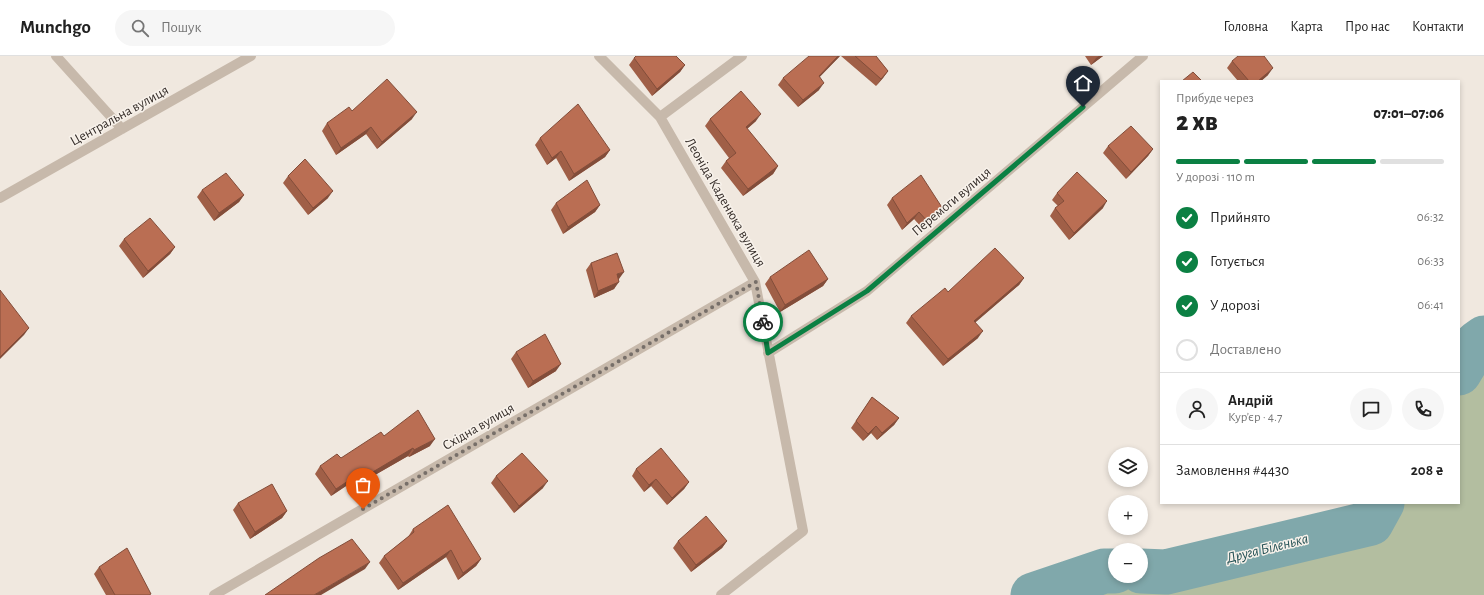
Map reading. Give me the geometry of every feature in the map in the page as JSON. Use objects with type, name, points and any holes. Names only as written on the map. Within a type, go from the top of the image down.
[{"type":"street","points":[[56,56],[122,129]]},
{"type":"street","name":"Центральна вулиця","points":[[0,198],[251,56]]},
{"type":"street","name":"Леоніда Каденюка вулиця","points":[[599,56],[660,117],[756,282],[768,353],[803,531],[721,595]]},
{"type":"street","points":[[660,117],[742,56]]},
{"type":"street","name":"Перемоги вулиця","points":[[768,353],[867,291],[1143,56]]},
{"type":"street","name":"Східна вулиця","points":[[214,595],[756,282]]},
{"type":"green space","points":[[1484,338],[1484,595],[1033,595],[1104,571],[1108,571],[1108,583],[1148,583],[1148,571],[1166,572],[1371,523],[1381,504],[1460,504],[1460,371],[1477,343]]},
{"type":"building","points":[[636,56],[676,56],[685,65],[657,89],[634,58]]},
{"type":"building","points":[[809,56],[838,56],[819,76],[824,83],[803,100],[783,78]]},
{"type":"building","points":[[855,56],[876,56],[888,71],[881,79]]},
{"type":"building","points":[[1238,56],[1264,56],[1273,68],[1259,80],[1248,80],[1232,61]]},
{"type":"building","points":[[1193,72],[1201,80],[1183,80]]},
{"type":"building","points":[[387,79],[417,112],[382,142],[371,127],[341,148],[327,123],[349,107],[352,111]]},
{"type":"building","points":[[741,91],[761,114],[746,127],[778,166],[748,189],[726,161],[736,153],[710,119]]},
{"type":"building","points":[[578,104],[610,150],[574,174],[561,151],[552,158],[540,138]]},
{"type":"building","points":[[1131,126],[1153,149],[1131,172],[1108,146]]},
{"type":"building","points":[[305,159],[333,191],[313,208],[288,176]]},
{"type":"building","points":[[1077,172],[1107,201],[1074,233],[1055,208],[1064,201],[1057,193]]},
{"type":"building","points":[[226,173],[244,195],[219,213],[202,190]]},
{"type":"building","points":[[921,175],[943,209],[928,222],[919,212],[907,223],[892,198]]},
{"type":"building","points":[[587,180],[600,205],[568,227],[556,203]]},
{"type":"building","points":[[150,218],[175,247],[148,271],[124,239]]},
{"type":"building","points":[[995,248],[1024,278],[974,321],[983,331],[948,359],[911,316],[945,288],[948,292]]},
{"type":"building","points":[[809,250],[828,279],[785,305],[770,277]]},
{"type":"building","points":[[617,253],[624,272],[617,274],[619,282],[598,291],[591,263]]},
{"type":"building","points":[[0,290],[29,328],[0,357]]},
{"type":"building","points":[[545,334],[561,364],[533,381],[516,352]]},
{"type":"building","points":[[872,397],[899,418],[882,433],[876,426],[868,434],[856,421]]},
{"type":"building","points":[[418,410],[435,439],[414,450],[413,448],[366,476],[363,471],[336,489],[320,466],[337,454],[341,458],[381,432],[384,436]]},
{"type":"building","points":[[661,448],[689,482],[672,498],[656,479],[649,485],[636,469]]},
{"type":"building","points":[[522,453],[548,481],[519,506],[496,476]]},
{"type":"building","points":[[272,484],[287,511],[255,532],[238,503]]},
{"type":"building","points":[[448,505],[481,559],[463,573],[451,550],[403,583],[384,556],[414,532],[413,529]]},
{"type":"building","points":[[706,516],[727,541],[696,565],[678,541]]},
{"type":"building","points":[[352,539],[370,562],[314,595],[265,595],[319,558]]},
{"type":"building","points":[[127,548],[151,594],[149,595],[115,595],[99,567]]},
{"type":"waterway","name":"Друга Біленька","points":[[1460,371],[1477,343],[1484,338]]},
{"type":"waterway","name":"Друга Біленька","points":[[1148,571],[1166,572],[1371,523],[1381,504]]},
{"type":"waterway","name":"Друга Біленька","points":[[1033,595],[1104,571],[1108,571]]},
{"type":"way so far","points":[[363,509],[756,282],[763,322]]},
{"type":"route","points":[[763,322],[768,353],[867,291],[1083,107]]}]
